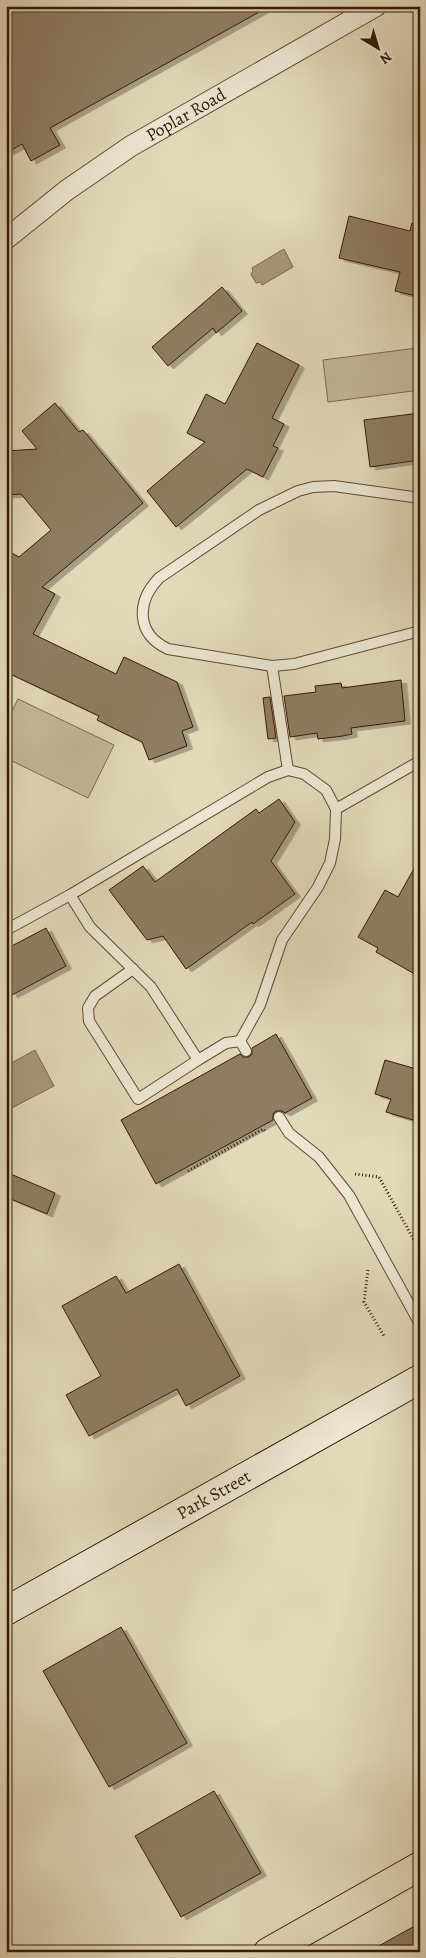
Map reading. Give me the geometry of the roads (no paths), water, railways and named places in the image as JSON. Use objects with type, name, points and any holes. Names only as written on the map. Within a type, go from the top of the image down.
[{"type":"main road","points":[[268,1952],[420,1866]]},
{"type":"street","name":"Poplar Road","points":[[6,239],[67,190],[131,146],[376,6]]},
{"type":"street","name":"Park Street","points":[[6,1611],[420,1379]]},
{"type":"lane","points":[[420,498],[334,486],[313,486],[298,491],[258,510],[159,578],[150,588],[144,600],[142,612],[147,632],[160,646],[177,652],[272,666],[323,658],[420,630]]},
{"type":"lane","points":[[272,666],[288,770]]},
{"type":"lane","points":[[336,809],[420,761]]},
{"type":"lane","points":[[6,930],[70,895],[268,777],[288,770],[304,774],[326,790],[336,809],[335,838],[330,862],[318,887],[282,940],[260,1005],[240,1041]]},
{"type":"lane","points":[[70,895],[90,927],[151,987],[198,1060]]},
{"type":"lane","points":[[133,969],[95,996],[88,1008],[90,1021],[138,1100],[226,1043],[240,1041]]},
{"type":"lane","points":[[240,1041],[246,1051]]},
{"type":"lane","points":[[279,1117],[289,1133],[319,1156],[349,1195],[420,1324]]}]
